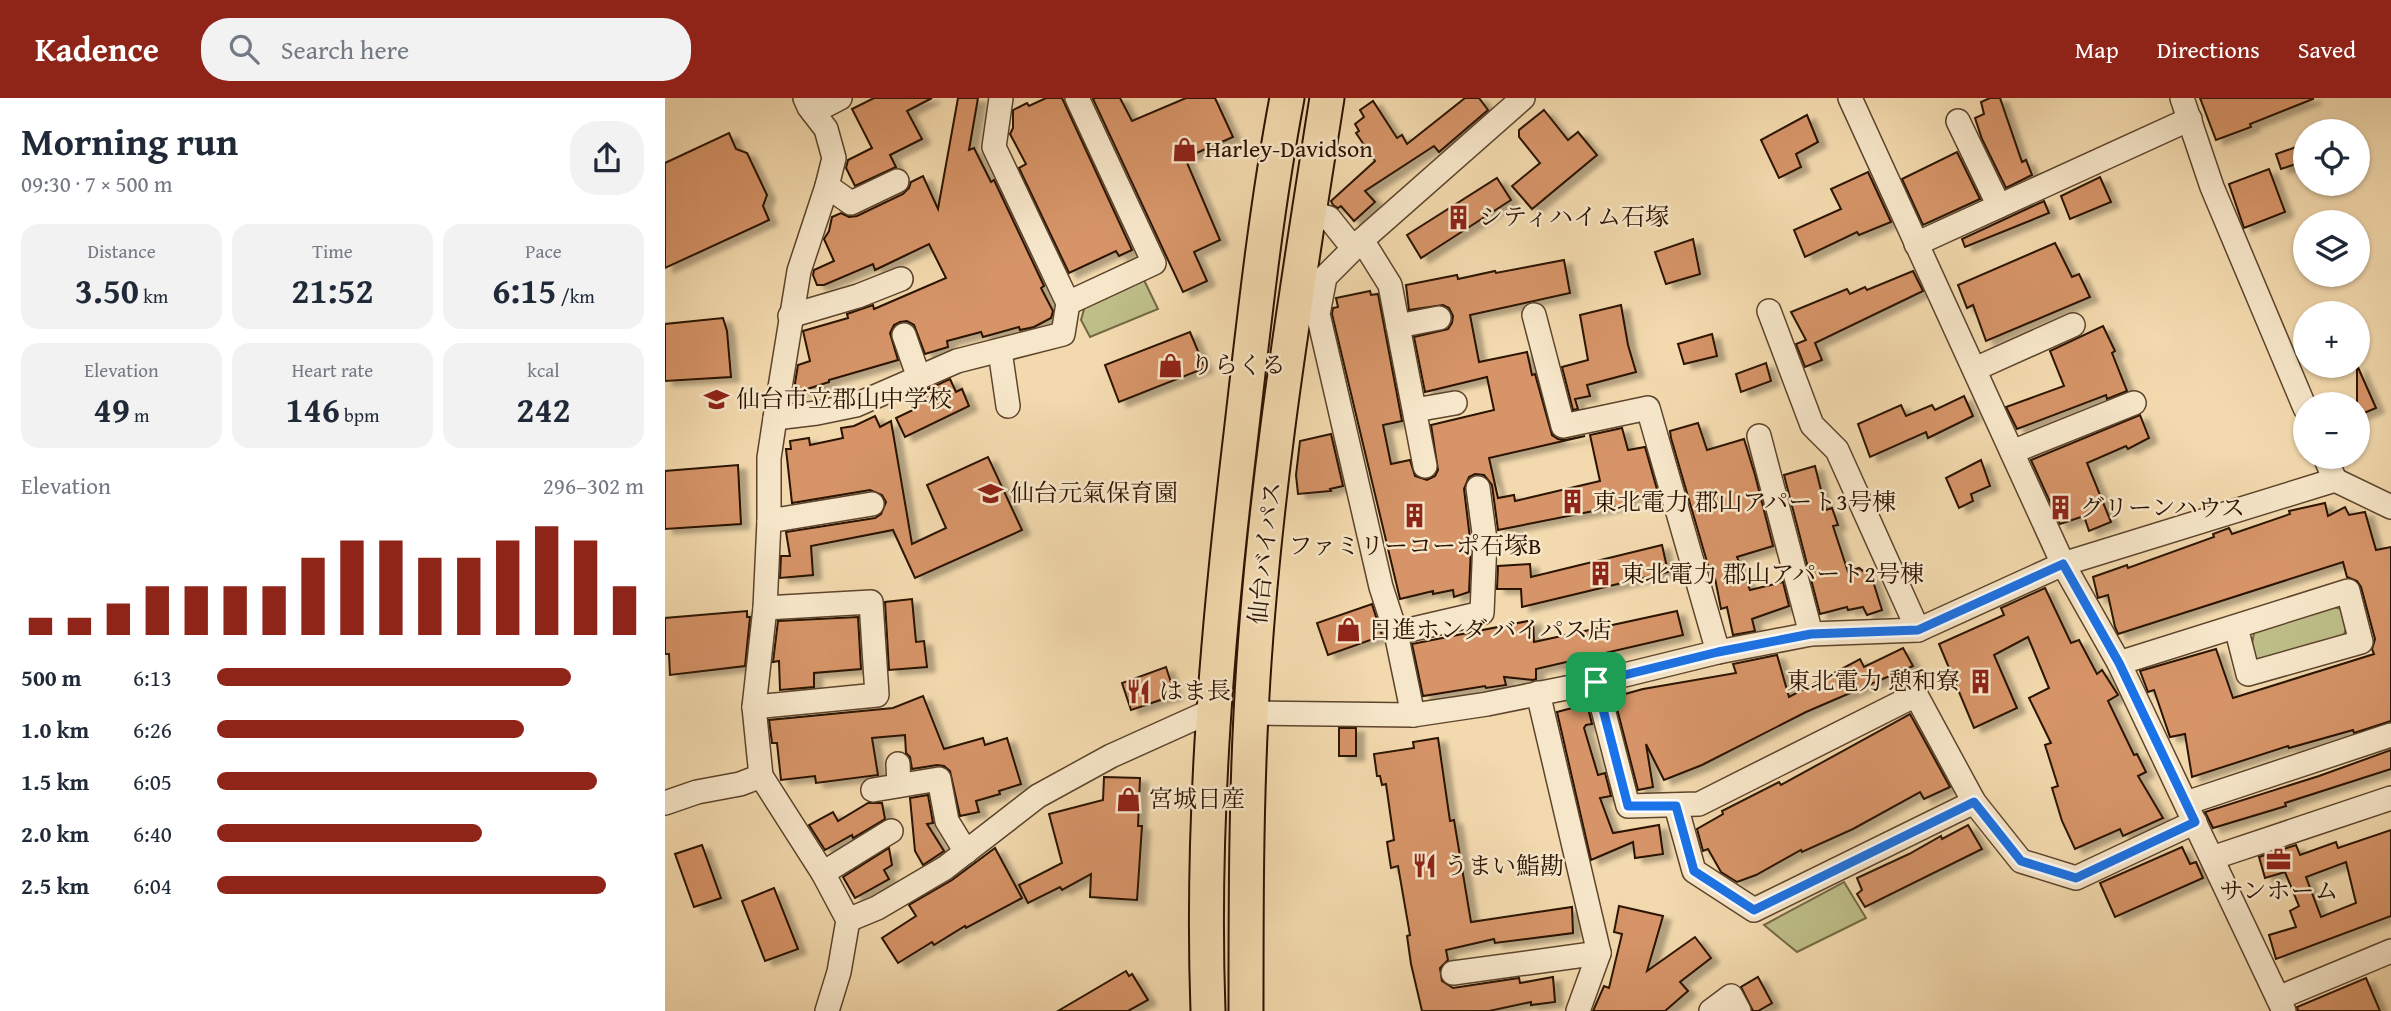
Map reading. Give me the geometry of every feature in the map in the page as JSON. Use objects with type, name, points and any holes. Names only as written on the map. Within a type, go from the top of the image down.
[{"type":"highway","name":"仙台バイパス","points":[[1245,1011],[1251,713],[1260,585],[1284,377],[1327,98]]},
{"type":"highway","name":"仙台バイパス","points":[[1207,1011],[1205,945],[1213,710],[1222,592],[1279,102]]},
{"type":"street","points":[[827,1011],[839,972],[848,920],[823,873],[761,776],[754,707],[765,608],[769,458],[799,271],[834,158],[826,129],[809,105],[839,98]]},
{"type":"street","points":[[775,418],[817,414],[856,405],[957,361],[1063,334],[1068,303],[994,148],[1001,98]]},
{"type":"street","points":[[1068,303],[1154,263],[1077,98]]},
{"type":"street","points":[[1413,715],[1396,633],[1381,587],[1318,314],[1325,277],[1358,244],[1523,98]]},
{"type":"street","points":[[1850,98],[2063,564],[2119,663],[2281,1004],[2391,951]]},
{"type":"street","points":[[1916,244],[1999,206],[2186,109],[2212,187],[2298,392]]},
{"type":"street","points":[[1958,121],[1999,206]]},
{"type":"street","points":[[827,186],[851,203],[897,181]]},
{"type":"street","points":[[1309,212],[1329,218],[1358,244],[1390,285],[1425,467]]},
{"type":"street","points":[[790,316],[858,296],[901,279]]},
{"type":"street","points":[[1769,311],[1812,425],[1837,450],[1918,630]]},
{"type":"street","points":[[1534,314],[1563,426],[1648,408],[1718,652]]},
{"type":"street","points":[[1398,326],[1439,318]]},
{"type":"street","points":[[1975,369],[2073,325]]},
{"type":"street","points":[[904,335],[919,378]]},
{"type":"street","points":[[1000,351],[1008,406]]},
{"type":"street","points":[[1415,410],[1455,403]]},
{"type":"street","points":[[2013,452],[2134,403]]},
{"type":"street","points":[[1759,436],[1811,634]]},
{"type":"street","points":[[2330,469],[2335,480],[2391,507]]},
{"type":"street","points":[[1251,713],[1413,715],[1487,704],[1596,682],[1718,652],[1811,634],[1918,630],[2063,564],[2335,480]]},
{"type":"street","points":[[1396,633],[1482,613],[1485,540],[1478,488]]},
{"type":"street","points":[[769,520],[872,503]]},
{"type":"street","points":[[2119,663],[2348,591],[2361,642],[2248,674],[2236,627]]},
{"type":"street","points":[[754,707],[877,695],[871,602],[765,608]]},
{"type":"street","points":[[1596,682],[1628,806],[1699,804],[1916,695],[1974,802],[2021,861],[2076,878],[2191,812],[2391,735]]},
{"type":"street","points":[[1538,693],[1599,953],[1578,1011]]},
{"type":"street","points":[[848,920],[877,908],[945,869],[1038,796],[1111,756],[1213,710]]},
{"type":"street","points":[[873,790],[898,775],[939,779],[947,821],[966,852]]},
{"type":"street","points":[[665,803],[761,776]]},
{"type":"street","points":[[2212,858],[2391,799]]},
{"type":"street","points":[[1676,806],[1694,871],[1754,910],[1974,802]]},
{"type":"street","points":[[823,873],[891,831]]},
{"type":"street","points":[[1453,973],[1599,953]]},
{"type":"street","points":[[1711,1011],[1731,996],[1739,1011]]},
{"type":"green space","points":[[1142,276],[1158,309],[1090,337],[1081,320],[1086,302]]},
{"type":"green space","points":[[2331,606],[2341,609],[2347,626],[2342,640],[2266,662],[2256,660],[2251,649],[2254,633]]},
{"type":"green space","points":[[1844,882],[1866,918],[1797,952],[1764,925]]},
{"type":"building","points":[[874,98],[932,98],[907,111],[922,139],[890,155],[896,167],[855,186],[846,168],[848,160],[872,148],[852,109]]},
{"type":"building","points":[[958,98],[978,98],[969,150],[974,148],[991,182],[994,180],[1044,286],[1041,288],[1053,311],[1051,318],[1034,327],[1020,330],[1019,327],[983,337],[981,332],[947,341],[948,347],[925,354],[914,325],[907,321],[900,322],[894,325],[890,333],[898,360],[798,392],[795,383],[798,365],[810,361],[803,331],[848,318],[847,314],[873,305],[874,309],[946,278],[929,244],[875,270],[873,264],[824,285],[817,285],[813,275],[814,270],[834,261],[824,239],[832,217],[841,213],[849,217],[857,216],[903,194],[911,182],[923,176],[938,209]]},
{"type":"building","points":[[1046,98],[1062,98],[1132,250],[1119,256],[1116,251],[1069,273],[1019,168],[1026,164],[1010,134],[1013,128],[1013,110]]},
{"type":"building","points":[[1120,98],[1132,121],[1186,98],[1215,98],[1233,137],[1185,158],[1220,240],[1194,252],[1207,281],[1183,292],[1093,99]]},
{"type":"building","points":[[1465,98],[1479,98],[1488,110],[1439,152],[1434,146],[1365,191],[1375,202],[1354,221],[1341,206],[1338,208],[1333,205],[1331,201],[1375,161],[1356,133],[1359,131],[1355,124],[1364,117],[1360,110],[1373,101],[1397,138],[1402,135],[1407,144]]},
{"type":"building","points":[[2000,98],[2022,162],[2026,160],[2032,175],[2006,188],[1982,139],[1975,118],[1984,114],[1981,102]]},
{"type":"building","points":[[2200,98],[2313,98],[2313,99],[2216,140]]},
{"type":"building","points":[[1544,110],[1568,140],[1578,132],[1597,155],[1532,209],[1512,186],[1540,163],[1519,137],[1519,130]]},
{"type":"building","points":[[1807,115],[1818,142],[1796,154],[1801,167],[1779,178],[1761,140]]},
{"type":"building","points":[[729,133],[736,149],[747,153],[767,195],[763,206],[769,220],[665,268],[665,163]]},
{"type":"building","points":[[2293,148],[2293,165],[2281,169],[2276,154]]},
{"type":"building","points":[[1957,152],[1980,199],[1923,225],[1902,179]]},
{"type":"building","points":[[2269,169],[2285,212],[2244,228],[2229,184]]},
{"type":"building","points":[[1868,172],[1891,222],[1859,235],[1857,232],[1805,257],[1794,230],[1841,209],[1831,189]]},
{"type":"building","points":[[2100,177],[2111,202],[2070,219],[2061,196]]},
{"type":"building","name":"シティハイム石塚","points":[[1497,178],[1511,200],[1421,258],[1407,235]]},
{"type":"building","points":[[2044,201],[2049,213],[1965,247],[1962,239]]},
{"type":"building","points":[[1693,239],[1700,274],[1666,284],[1655,252]]},
{"type":"building","points":[[2055,243],[2072,277],[2079,274],[2090,297],[1986,341],[1973,305],[1967,308],[1958,285]]},
{"type":"building","points":[[1564,260],[1570,293],[1470,315],[1479,362],[1527,352],[1552,435],[1565,440],[1585,436],[1489,458],[1498,498],[1514,495],[1515,501],[1600,481],[1590,435],[1622,428],[1628,450],[1645,447],[1658,493],[1627,498],[1629,504],[1498,530],[1492,485],[1484,475],[1475,474],[1469,477],[1464,489],[1471,547],[1469,592],[1454,597],[1453,590],[1433,594],[1433,591],[1400,599],[1332,314],[1333,308],[1338,307],[1336,298],[1370,291],[1371,295],[1378,294],[1402,421],[1383,425],[1391,464],[1410,460],[1415,476],[1427,480],[1435,476],[1438,470],[1431,425],[1494,410],[1487,377],[1425,392],[1414,337],[1448,329],[1453,316],[1449,308],[1443,305],[1409,310],[1406,285],[1457,275],[1458,279],[1495,271],[1496,273]]},
{"type":"building","points":[[1913,271],[1923,291],[1815,343],[1822,360],[1805,367],[1796,344],[1806,340],[1791,312],[1847,289],[1850,294],[1865,287],[1867,290]]},
{"type":"building","points":[[1621,305],[1636,372],[1587,385],[1590,396],[1575,399],[1578,409],[1573,410],[1562,367],[1588,360],[1580,315]]},
{"type":"building","points":[[723,318],[727,331],[731,377],[665,381],[665,324]]},
{"type":"building","points":[[2103,326],[2115,351],[2112,353],[2127,391],[2107,399],[2106,395],[2017,429],[2006,407],[2064,386],[2050,351]]},
{"type":"building","points":[[1190,332],[1205,368],[1119,402],[1105,365]]},
{"type":"building","points":[[1712,334],[1717,356],[1684,364],[1678,344]]},
{"type":"building","points":[[1766,363],[1771,381],[1741,392],[1736,374]]},
{"type":"building","points":[[2357,378],[2363,378],[2369,392],[2357,392]]},
{"type":"building","points":[[950,379],[956,392],[962,389],[969,406],[905,437],[896,418],[913,410],[908,398]]},
{"type":"building","points":[[2370,394],[2376,408],[2370,411]]},
{"type":"building","points":[[1964,396],[1973,416],[1928,438],[1926,432],[1870,457],[1858,424],[1901,405],[1906,416],[1932,405],[1935,410]]},
{"type":"building","points":[[2140,415],[2149,438],[2128,449],[2126,446],[2087,463],[2111,522],[2089,531],[2084,516],[2060,524],[2031,460]]},
{"type":"building","points":[[875,416],[880,427],[891,421],[912,544],[946,528],[927,485],[988,457],[1022,530],[915,578],[893,530],[811,546],[813,575],[780,578],[781,556],[790,556],[786,532],[875,518],[881,514],[886,502],[882,495],[870,490],[792,503],[786,449],[791,449],[790,441],[809,438],[810,445],[843,438],[841,428],[854,426]]},
{"type":"building","points":[[1698,423],[1707,450],[1744,439],[1755,475],[1773,546],[1737,557],[1750,590],[1783,582],[1789,606],[1752,619],[1755,631],[1733,635],[1727,607],[1721,609],[1715,578],[1712,579],[1671,438],[1670,431]]},
{"type":"building","points":[[1331,434],[1343,486],[1330,489],[1331,491],[1298,494],[1296,475],[1300,441]]},
{"type":"building","points":[[1981,460],[1990,486],[1971,494],[1973,501],[1959,508],[1946,478]]},
{"type":"building","points":[[738,465],[741,524],[665,529],[665,471]]},
{"type":"building","points":[[1815,466],[1826,510],[1832,508],[1838,525],[1833,526],[1848,572],[1859,568],[1872,578],[1882,610],[1867,615],[1863,607],[1848,610],[1847,607],[1820,614],[1784,475]]},
{"type":"building","points":[[2325,503],[2328,516],[2345,507],[2349,515],[2365,512],[2376,550],[2391,547],[2391,721],[2354,733],[2353,730],[2289,748],[2288,746],[2192,777],[2185,734],[2170,737],[2154,690],[2148,692],[2140,671],[2216,649],[2233,698],[2374,654],[2372,649],[2375,639],[2361,587],[2357,581],[2347,577],[2343,562],[2118,634],[2108,595],[2098,598],[2093,577],[2127,565],[2128,568],[2214,537],[2213,534],[2229,528],[2232,534],[2290,514],[2289,511]]},
{"type":"building","name":"東北電力 郡山アパート2号棟","points":[[1662,545],[1668,572],[1522,607],[1521,589],[1497,589],[1498,566],[1530,564],[1531,577]]},
{"type":"building","points":[[2045,588],[2071,643],[2079,640],[2097,674],[2102,670],[2118,695],[2108,701],[2134,755],[2137,754],[2146,772],[2138,776],[2163,818],[2123,836],[2120,829],[2075,849],[2062,821],[2052,788],[2058,786],[2045,745],[2051,743],[2029,698],[2049,688],[2028,637],[1994,655],[2017,708],[1974,728],[1939,644],[2004,615],[2001,608]]},
{"type":"building","points":[[912,599],[916,642],[924,641],[927,667],[889,670],[885,602]]},
{"type":"building","points":[[1372,604],[1382,636],[1328,655],[1317,623]]},
{"type":"building","points":[[747,611],[747,617],[750,617],[745,666],[670,675],[669,654],[665,654],[665,618]]},
{"type":"building","points":[[1677,611],[1683,635],[1536,669],[1536,679],[1533,680],[1504,677],[1506,685],[1423,696],[1412,644],[1533,620],[1534,642]]},
{"type":"building","points":[[858,617],[861,669],[814,673],[814,687],[780,690],[779,661],[773,662],[778,621]]},
{"type":"building","points":[[1903,648],[1913,666],[1806,712],[1702,765],[1664,780],[1646,744],[1653,787],[1638,790],[1614,697],[1643,689],[1736,673],[1733,664],[1777,655],[1789,697],[1860,659],[1864,667]]},
{"type":"building","points":[[1166,667],[1175,695],[1131,710],[1122,683]]},
{"type":"building","points":[[923,696],[944,749],[983,738],[985,745],[1007,738],[1021,784],[976,801],[979,812],[960,816],[950,771],[937,765],[912,769],[910,757],[906,753],[905,735],[872,738],[878,775],[816,783],[815,776],[781,780],[777,743],[772,743],[769,720],[893,708]]},
{"type":"building","points":[[1587,704],[1592,724],[1584,728],[1598,775],[1605,773],[1611,796],[1600,798],[1613,833],[1659,825],[1663,854],[1635,858],[1633,842],[1591,860],[1557,712]]},
{"type":"building","points":[[1910,714],[1950,787],[1924,799],[1920,792],[1853,829],[1802,852],[1801,850],[1756,875],[1737,882],[1721,872],[1708,849],[1703,851],[1697,829],[1723,814],[1722,811],[1779,782],[1781,785]]},
{"type":"building","points":[[1339,728],[1356,728],[1356,756],[1339,756]]},
{"type":"building","points":[[1438,738],[1450,821],[1454,820],[1471,922],[1572,907],[1573,933],[1495,943],[1494,939],[1446,950],[1448,960],[1440,968],[1442,981],[1453,988],[1519,978],[1520,983],[1553,977],[1555,1002],[1531,1005],[1531,1002],[1489,1011],[1422,1011],[1411,964],[1407,936],[1410,935],[1398,866],[1391,868],[1387,842],[1394,840],[1386,784],[1382,785],[1380,776],[1377,776],[1374,754],[1414,748],[1413,742]]},
{"type":"building","points":[[2391,750],[2391,769],[2285,803],[2286,806],[2213,828],[2205,812],[2319,776]]},
{"type":"building","points":[[1104,777],[1140,778],[1138,826],[1142,826],[1137,900],[1090,897],[1091,874],[1062,890],[1060,887],[1028,903],[1019,885],[1062,863],[1049,814],[1103,800]]},
{"type":"building","points":[[928,795],[933,823],[927,824],[944,851],[923,865],[915,851],[910,798]]},
{"type":"building","points":[[868,803],[882,803],[885,819],[853,838],[852,835],[825,850],[809,825],[833,812],[838,821]]},
{"type":"building","points":[[1968,825],[1982,849],[1865,907],[1857,894],[1862,890],[1857,878]]},
{"type":"building","points":[[2391,830],[2391,916],[2276,959],[2269,935],[2296,927],[2290,911],[2299,906],[2285,872],[2265,878],[2259,857],[2296,845],[2300,855],[2336,842],[2338,848]],"holes":[[[2346,862],[2356,903],[2321,917],[2306,877]]]},
{"type":"building","points":[[702,845],[721,898],[694,907],[675,854]]},
{"type":"building","points":[[2182,847],[2190,864],[2196,862],[2203,878],[2115,917],[2100,883]]},
{"type":"building","points":[[889,848],[892,865],[884,870],[889,879],[855,898],[843,877]]},
{"type":"building","points":[[995,848],[1022,898],[966,928],[965,926],[934,945],[932,942],[898,963],[882,938],[916,916],[909,905],[952,880]]},
{"type":"building","points":[[774,888],[798,949],[765,961],[742,901]]},
{"type":"building","points":[[1619,906],[1663,916],[1647,971],[1695,937],[1711,958],[1680,982],[1688,991],[1665,1011],[1593,1011],[1604,986],[1609,988],[1622,934],[1614,932]]},
{"type":"building","points":[[1126,971],[1129,976],[1132,974],[1148,1000],[1128,1011],[1058,1011]]},
{"type":"building","points":[[1758,977],[1772,1003],[1753,1011],[1741,987]]},
{"type":"building","points":[[2366,978],[2380,1011],[2298,1011],[2297,1007]]},
{"type":"place","name":"Harley-Davidson","points":[[1185,149]]},
{"type":"place","name":"シティハイム石塚","points":[[1459,217]]},
{"type":"place","name":"りらくる","points":[[1170,365]]},
{"type":"place","name":"仙台市立郡山中学校","points":[[716,399]]},
{"type":"place","name":"仙台元氣保育園","points":[[990,493]]},
{"type":"place","name":"東北電力 郡山アパート3号棟","points":[[1573,502]]},
{"type":"place","name":"グリーンハウス","points":[[2060,508]]},
{"type":"place","name":"ファミリーコーポ石塚B","points":[[1415,515]]},
{"type":"place","name":"東北電力 郡山アパート2号棟","points":[[1601,574]]},
{"type":"place","name":"日進ホンダ バイパス店","points":[[1348,630]]},
{"type":"place","name":"東北電力 憩和寮","points":[[1980,681]]},
{"type":"place","name":"はま長","points":[[1139,691]]},
{"type":"place","name":"宮城日産","points":[[1129,799]]},
{"type":"place","name":"サンホーム","points":[[2279,860]]},
{"type":"place","name":"うまい鮨勘","points":[[1424,866]]},
{"type":"route","points":[[2063,564],[2119,663],[2195,822],[2076,878],[2021,861],[1974,802],[1754,910],[1694,871],[1676,806],[1628,806],[1596,682],[1718,652],[1811,634],[1918,630],[2063,564]]}]
